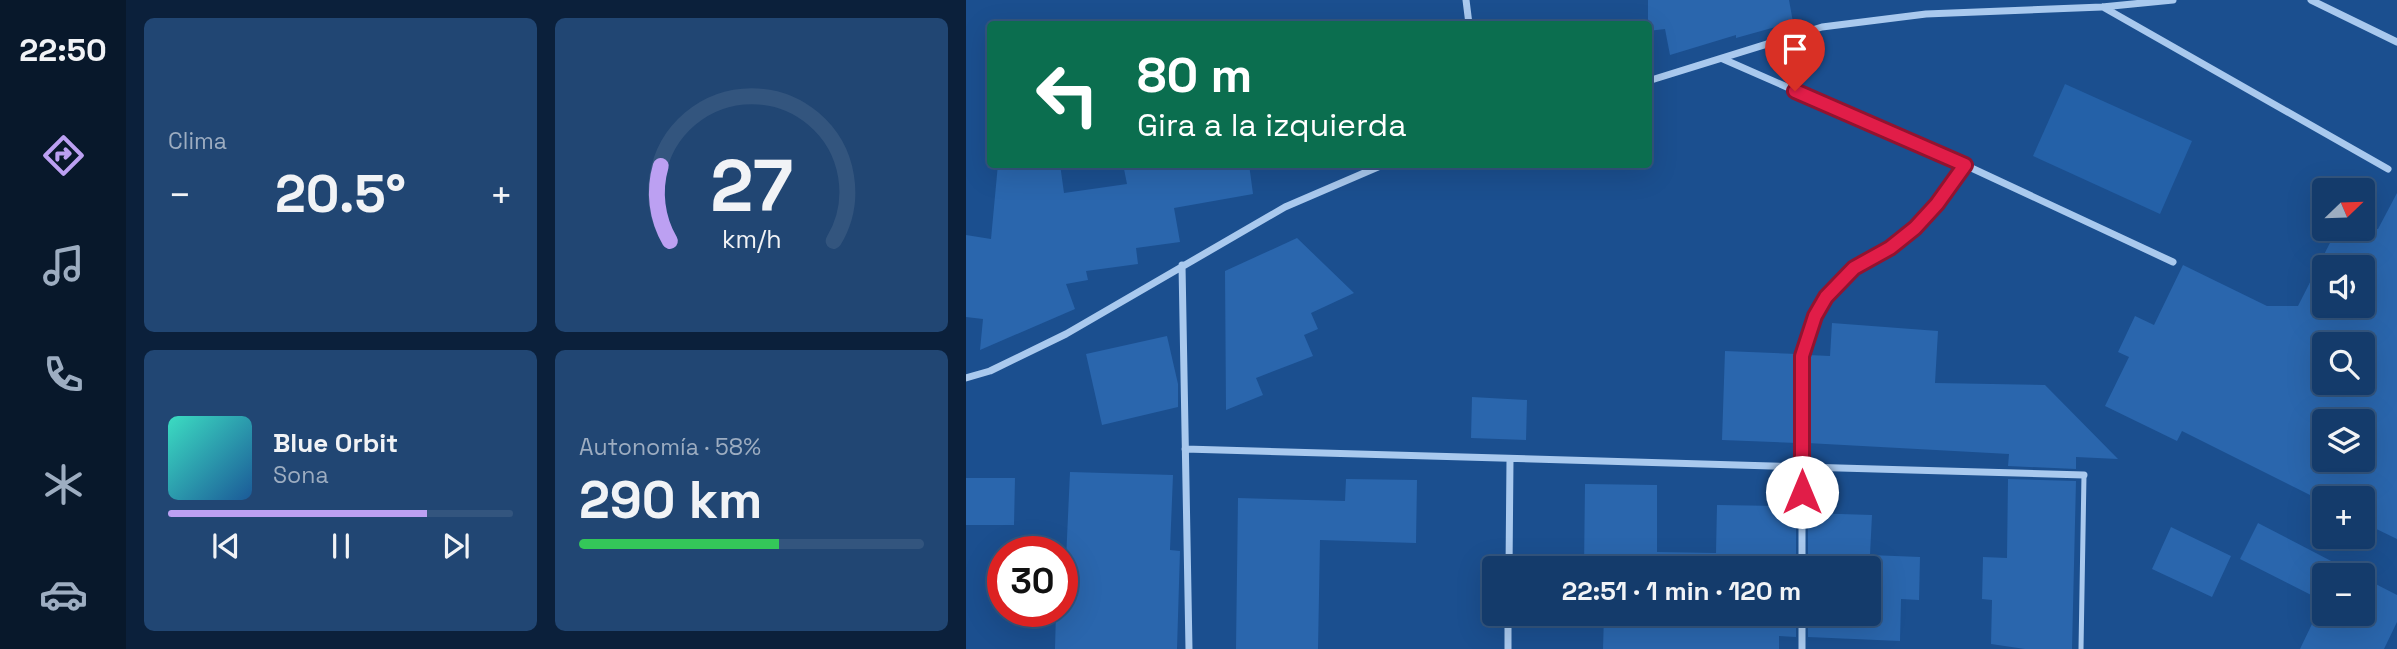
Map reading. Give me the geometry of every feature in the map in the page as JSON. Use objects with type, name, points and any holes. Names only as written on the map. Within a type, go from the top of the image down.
[{"type":"street","points":[[1466,0],[1469,21]]},
{"type":"street","points":[[1652,80],[1822,27],[1926,14],[2102,7],[2173,0]]},
{"type":"street","points":[[2311,0],[2397,42]]},
{"type":"street","points":[[2102,7],[2388,169]]},
{"type":"street","points":[[1722,59],[1965,165],[2173,262]]},
{"type":"street","points":[[966,378],[990,371],[1066,334],[1285,207],[1376,168]]},
{"type":"street","points":[[1182,265],[1189,649]]},
{"type":"street","points":[[1185,449],[2084,475]]},
{"type":"street","points":[[1509,556],[1510,460]]},
{"type":"street","points":[[1802,466],[1802,556]]},
{"type":"street","points":[[1508,626],[1508,649]]},
{"type":"street","points":[[1802,626],[1802,649]]},
{"type":"lane","points":[[1802,466],[1802,356],[1815,316],[1826,297],[1854,268],[1890,248],[1915,228],[1937,204],[1965,165]]},
{"type":"lane","points":[[2081,649],[2084,475]]},
{"type":"shaded area","points":[[2065,84],[2192,141],[2160,214],[2033,156]]},
{"type":"building","points":[[1648,0],[1789,0],[1793,22],[1736,38],[1736,35],[1670,55],[1665,29],[1652,31],[1652,21],[1648,21]]},
{"type":"building","points":[[998,168],[1061,168],[1064,193],[1127,184],[1124,168],[1250,168],[1253,194],[1174,208],[1180,242],[1136,248],[1138,264],[1086,271],[1088,280],[1066,284],[1075,309],[980,350],[983,319],[966,317],[966,235],[991,239]]},
{"type":"building","points":[[2397,193],[2397,539],[2375,528],[2375,486],[2312,486],[2312,496],[2182,431],[2177,441],[2105,406],[2129,357],[2118,352],[2135,316],[2154,325],[2183,265],[2267,306],[2298,306],[2312,278],[2312,318],[2375,318],[2375,255],[2324,255],[2330,242],[2375,242],[2375,229],[2378,229]]},
{"type":"building","points":[[1297,238],[1354,293],[1311,313],[1318,329],[1304,335],[1313,356],[1256,378],[1263,395],[1226,410],[1225,271]]},
{"type":"building","points":[[1832,323],[1938,331],[1935,383],[2045,385],[2118,459],[2076,457],[2076,469],[2008,466],[2009,454],[1807,443],[1807,358],[1808,355],[1830,356]]},
{"type":"building","points":[[1167,336],[1178,384],[1178,407],[1102,425],[1086,354]]},
{"type":"building","points":[[1725,351],[1797,354],[1797,443],[1722,440]]},
{"type":"building","points":[[1472,397],[1527,400],[1526,440],[1471,438]]},
{"type":"building","points":[[1070,472],[1173,475],[1170,550],[1180,551],[1177,649],[1055,649],[1056,627],[1078,627],[1078,536],[1067,536]]},
{"type":"building","points":[[966,478],[1015,478],[1014,525],[966,525]]},
{"type":"building","points":[[1346,479],[1417,480],[1416,543],[1320,540],[1318,649],[1236,649],[1238,498],[1345,501]]},
{"type":"building","points":[[2008,479],[2076,481],[2072,649],[2025,649],[1991,644],[1992,600],[1982,599],[1983,557],[2007,558]]},
{"type":"building","points":[[1585,484],[1657,485],[1657,552],[1716,553],[1717,505],[1779,506],[1779,512],[1796,513],[1796,556],[1584,556]]},
{"type":"building","points":[[1808,513],[1872,515],[1870,555],[1920,557],[1919,600],[1901,599],[1900,641],[1808,637],[1808,626],[1881,626],[1881,556],[1808,556]]},
{"type":"building","points":[[2258,523],[2335,563],[2312,563],[2312,595],[2240,559]]},
{"type":"building","points":[[2171,527],[2231,556],[2212,597],[2152,569]]},
{"type":"building","points":[[2375,584],[2397,595],[2397,622],[2384,649],[2300,649],[2312,624],[2375,626]]},
{"type":"building","points":[[1604,626],[1796,626],[1796,637],[1779,636],[1779,649],[1603,649]]},
{"type":"route","points":[[1795,91],[1965,165],[1937,204],[1915,228],[1890,248],[1871,256],[1839,281],[1815,316],[1802,356],[1802,492]]}]
